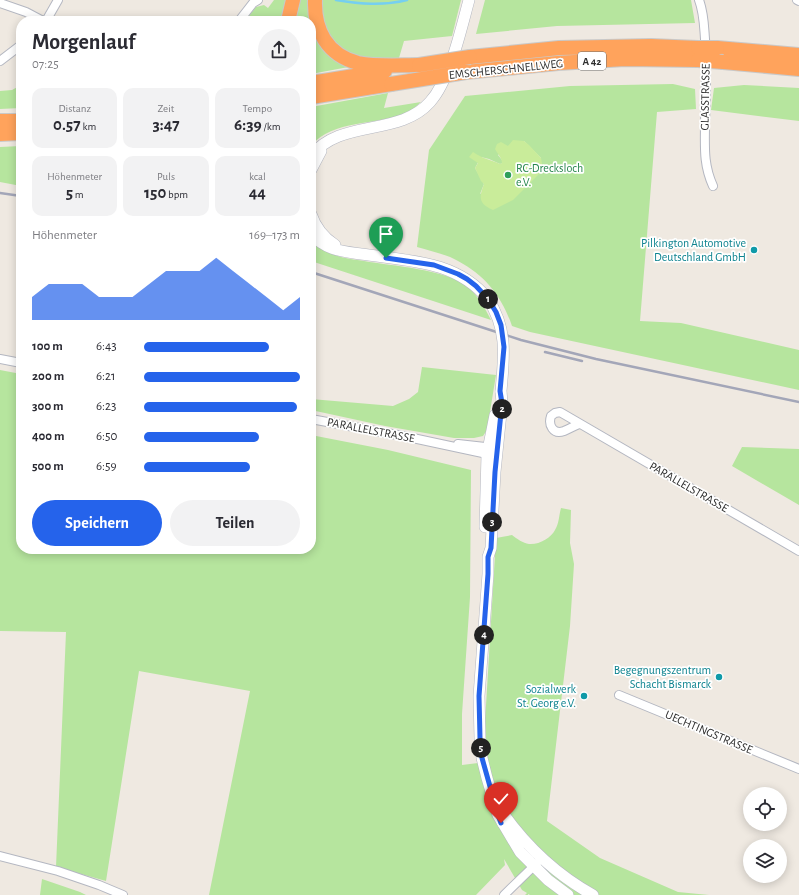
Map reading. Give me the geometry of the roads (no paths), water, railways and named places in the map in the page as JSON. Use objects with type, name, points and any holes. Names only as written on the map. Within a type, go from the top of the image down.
[{"type":"highway","points":[[289,16],[293,0]]},
{"type":"highway","points":[[315,0],[316,16]]},
{"type":"highway","points":[[316,18],[326,43],[333,50],[348,60],[358,63],[396,67]]},
{"type":"highway","name":"EMSCHERSCHNELLWEG","points":[[316,82],[396,67],[470,57],[559,48],[651,46],[698,54],[722,62],[799,69]]},
{"type":"highway","name":"EMSCHERSCHNELLWEG","points":[[316,97],[466,72],[558,63],[698,54],[717,48],[799,55]]},
{"type":"highway","points":[[0,122],[16,121]]},
{"type":"highway","points":[[0,134],[16,133]]},
{"type":"main road","points":[[316,151],[333,139],[359,129],[404,120],[426,107],[437,93],[445,77],[469,0]]},
{"type":"main road","points":[[316,160],[321,151],[333,139]]},
{"type":"main road","points":[[316,224],[325,237],[339,247],[354,253]]},
{"type":"main road","points":[[316,238],[329,247],[346,252],[434,265],[446,269],[467,279],[476,286],[488,299],[496,312],[501,325],[504,338],[504,363],[497,402],[485,548],[488,557],[488,574],[479,696],[482,758],[501,823],[520,852],[548,880],[568,895]]},
{"type":"main road","points":[[494,798],[508,820],[527,844],[571,882],[592,895]]},
{"type":"street","points":[[48,16],[58,0]]},
{"type":"street","points":[[243,16],[253,3],[258,0]]},
{"type":"street","points":[[0,3],[34,16]]},
{"type":"street","name":"GLASSTRASSE","points":[[702,3],[707,70],[704,159],[713,186]]},
{"type":"street","points":[[0,61],[16,49]]},
{"type":"street","points":[[0,359],[16,362]]},
{"type":"street","name":"PARALLELSTRASSE","points":[[316,420],[492,452]]},
{"type":"street","name":"PARALLELSTRASSE","points":[[579,424],[587,427],[799,551]]},
{"type":"street","name":"UECHTINGSTRASSE","points":[[619,695],[799,769]]},
{"type":"street","points":[[0,856],[58,871],[123,895]]},
{"type":"street","points":[[504,895],[542,858]]},
{"type":"waterway","points":[[336,0],[372,4],[407,0]]},
{"type":"railway","points":[[0,193],[16,195]]},
{"type":"railway","points":[[316,274],[521,340],[596,359],[799,402]]},
{"type":"railway","points":[[545,352],[582,361]]},
{"type":"place","name":"RC-Drecksloch e.V.","points":[[508,175]]},
{"type":"place","name":"Pilkington Automotive Deutschland GmbH","points":[[754,250]]},
{"type":"place","name":"Begegnungszentrum Schacht Bismarck","points":[[719,677]]},
{"type":"place","name":"Sozialwerk St. Georg e.V.","points":[[584,696]]}]
